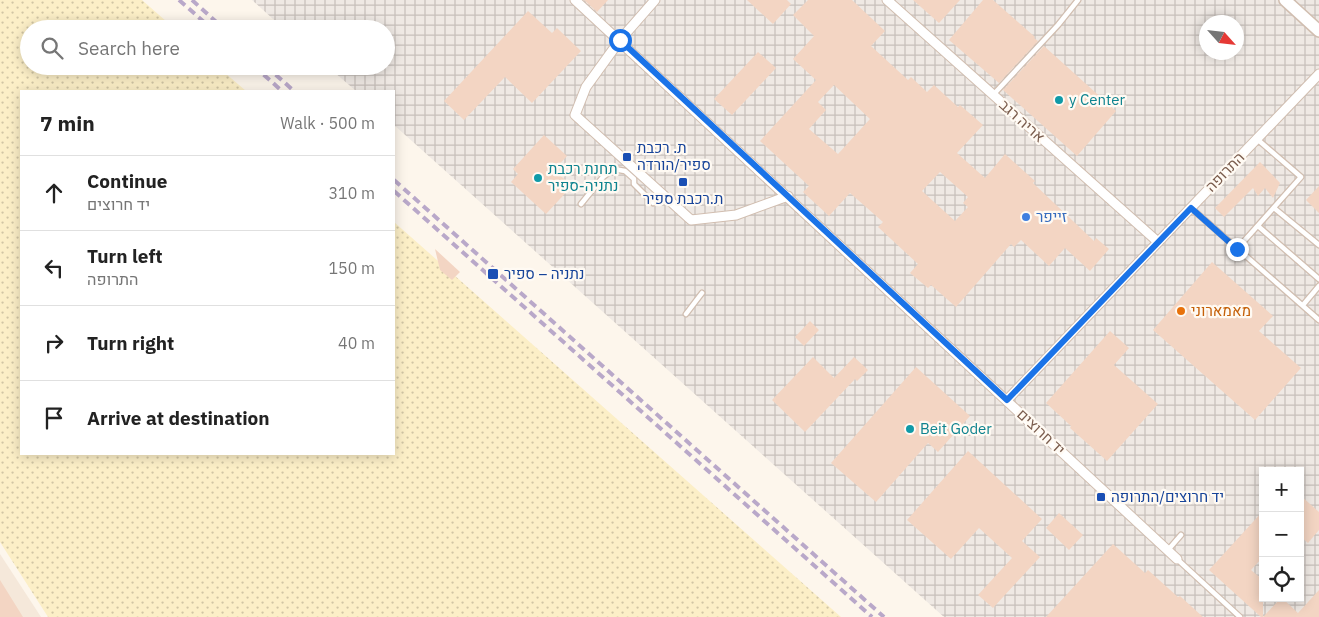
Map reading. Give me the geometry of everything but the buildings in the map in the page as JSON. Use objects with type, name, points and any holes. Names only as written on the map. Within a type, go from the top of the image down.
[{"type":"street","name":"יד חרוצים","points":[[575,0],[1177,559]]},
{"type":"street","points":[[655,0],[620,40],[586,88],[575,115],[691,220],[736,215],[788,196]]},
{"type":"street","name":"אריה רגב","points":[[887,0],[1158,242]]},
{"type":"street","points":[[1285,0],[1319,31]]},
{"type":"street","name":"התרופה","points":[[1007,400],[1319,74]]},
{"type":"lane","points":[[993,95],[1058,25],[1078,0]]},
{"type":"lane","points":[[1237,249],[1301,177],[1257,139]]},
{"type":"lane","points":[[581,204],[603,177],[614,169],[625,171],[634,179],[634,184],[654,204]]},
{"type":"lane","points":[[1191,208],[1319,320]]},
{"type":"lane","points":[[1274,208],[1319,245]]},
{"type":"lane","points":[[1258,226],[1319,279]]},
{"type":"lane","points":[[1303,306],[1319,286]]},
{"type":"lane","points":[[686,314],[702,294]]},
{"type":"lane","points":[[1168,550],[1180,535]]},
{"type":"lane","points":[[1177,559],[1240,617]]},
{"type":"shaded area","points":[[252,0],[1319,0],[1319,617],[944,617],[395,126],[395,90],[355,90],[337,75],[395,75],[395,20],[274,20]]},
{"type":"shaded area","points":[[0,554],[41,617],[0,617]]},
{"type":"sand","points":[[0,0],[142,0],[165,20],[20,20],[20,75],[227,75],[245,90],[20,90],[20,455],[395,455],[395,223],[841,617],[48,617],[0,542]]},
{"type":"railway","points":[[179,0],[202,20]]},
{"type":"railway","points":[[192,0],[214,20]]},
{"type":"railway","points":[[264,75],[281,90]]},
{"type":"railway","points":[[276,75],[293,90]]},
{"type":"railway","points":[[395,181],[884,617]]},
{"type":"railway","points":[[395,192],[872,617]]},
{"type":"place","name":"y Center","points":[[1059,100]]},
{"type":"place","name":"ת. רכבת ספיר/הורדה","points":[[627,157]]},
{"type":"place","name":"תחנת רכבת נתניה-ספיר","points":[[538,178]]},
{"type":"place","name":"ת.רכבת ספיר","points":[[683,182]]},
{"type":"place","name":"זייפר","points":[[1026,217]]},
{"type":"place","name":"נתניה – ספיר","points":[[493,274]]},
{"type":"place","name":"מאמארוני","points":[[1181,311]]},
{"type":"place","name":"Beit Goder","points":[[910,429]]},
{"type":"place","name":"יד חרוצים/התרופה","points":[[1101,497]]},
{"type":"route","points":[[620,40],[1007,400],[1191,208],[1237,249]]}]
